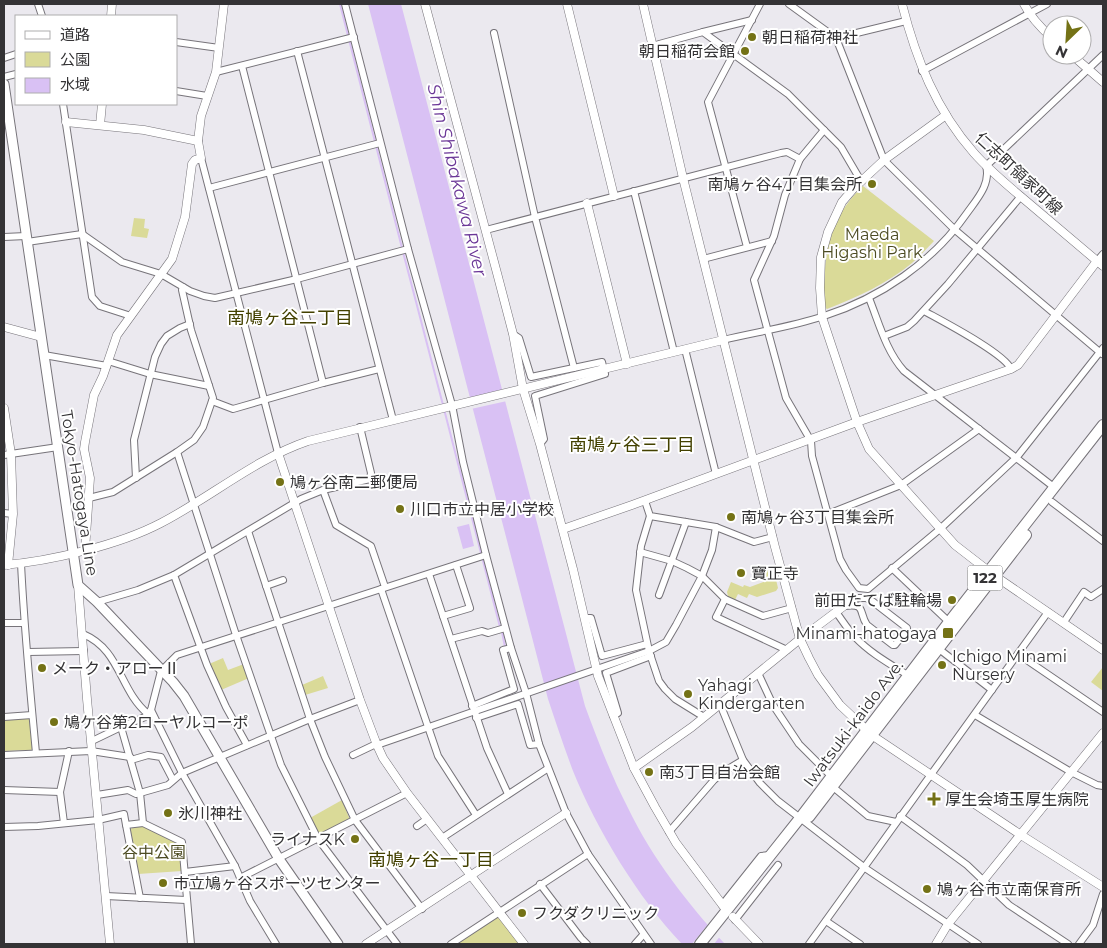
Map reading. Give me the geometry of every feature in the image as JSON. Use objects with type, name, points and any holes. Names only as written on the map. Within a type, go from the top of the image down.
[{"type":"highway","name":"Iwatsuki-kaido Ave.","points":[[700,944],[727,914],[939,649],[1055,488],[1103,425]]},
{"type":"highway","name":"Iwatsuki-kaido Ave.","points":[[870,733],[949,622],[1052,502],[1103,436]]},
{"type":"highway","name":"Iwatsuki-kaido Ave.","points":[[707,944],[766,856],[803,820]]},
{"type":"main road","name":"Tokyo-Hatogaya Line","points":[[4,84],[78,585],[97,602],[184,696],[280,860],[338,944]]},
{"type":"street","points":[[224,4],[216,72],[201,116],[198,141],[278,453],[376,744],[393,774],[407,793],[524,944]]},
{"type":"street","points":[[345,4],[408,249],[454,405],[463,462],[486,555],[539,744],[566,813],[588,854],[651,944]]},
{"type":"street","points":[[425,4],[513,334],[521,389],[540,444],[563,529],[595,668],[634,768],[669,832],[727,914],[759,944]]},
{"type":"street","points":[[567,4],[614,196]]},
{"type":"street","points":[[642,4],[702,259],[800,639],[809,658],[840,705],[870,733],[1103,887]]},
{"type":"street","points":[[747,247],[708,102],[760,4]]},
{"type":"street","points":[[789,4],[836,38],[884,160],[954,229],[1102,352],[1017,457],[940,529],[868,589],[859,588],[840,559],[812,456],[810,440],[786,398],[754,280],[772,241],[784,195],[800,159],[824,130]]},
{"type":"street","name":"仁志町領家町線","points":[[902,4],[922,71],[946,115],[966,144],[986,166],[1100,264]]},
{"type":"street","points":[[1024,4],[1029,14],[1042,28]]},
{"type":"street","points":[[922,71],[1047,4]]},
{"type":"street","points":[[652,46],[752,20]]},
{"type":"street","points":[[836,38],[906,21]]},
{"type":"street","points":[[703,32],[788,94],[841,147],[861,181]]},
{"type":"street","points":[[494,33],[535,217],[574,368]]},
{"type":"street","points":[[216,72],[354,37]]},
{"type":"street","points":[[178,42],[219,48]]},
{"type":"street","points":[[297,51],[393,420]]},
{"type":"street","points":[[4,408],[13,514],[6,565],[85,550],[144,531],[278,453],[325,436],[822,317],[869,298],[921,263],[965,217],[985,186],[988,178],[986,166],[1103,55]]},
{"type":"street","points":[[1083,65],[1103,82]]},
{"type":"street","points":[[242,66],[323,383]]},
{"type":"street","points":[[178,91],[207,96]]},
{"type":"street","points":[[63,105],[92,297],[100,306],[131,316]]},
{"type":"street","points":[[100,124],[102,105]]},
{"type":"street","points":[[946,115],[884,160],[842,202],[823,247],[820,280],[822,317],[857,422],[869,449],[955,545],[1103,650]]},
{"type":"street","points":[[66,122],[144,130],[198,141]]},
{"type":"street","points":[[209,188],[380,143]]},
{"type":"street","points":[[486,230],[781,153],[787,152],[800,159]]},
{"type":"street","points":[[85,550],[90,478],[84,449],[85,435],[94,395],[108,364],[117,335],[172,259],[185,216],[193,162],[201,158]]},
{"type":"street","points":[[634,191],[674,352]]},
{"type":"street","points":[[884,336],[907,327],[924,311],[1021,196]]},
{"type":"street","points":[[587,203],[627,364]]},
{"type":"street","points":[[4,237],[27,239],[82,234],[122,262],[161,274],[184,287],[209,297],[237,294],[408,249]]},
{"type":"street","points":[[702,259],[772,241]]},
{"type":"street","points":[[563,529],[857,422],[1011,369],[1018,365],[1056,315],[1100,264],[1103,254]]},
{"type":"street","points":[[89,498],[113,492],[177,452],[198,436],[212,401],[190,324],[182,290],[184,287]]},
{"type":"street","points":[[869,298],[896,362],[904,371],[1055,488]]},
{"type":"street","points":[[924,311],[981,344],[1008,363],[1011,369]]},
{"type":"street","points":[[136,478],[134,440],[154,357],[160,344],[171,332],[190,324]]},
{"type":"street","points":[[4,327],[41,337]]},
{"type":"street","points":[[513,334],[519,338],[531,377],[602,362],[604,369],[605,374],[535,396],[544,439],[540,444]]},
{"type":"street","points":[[685,350],[716,474]]},
{"type":"street","points":[[44,355],[108,364],[209,386]]},
{"type":"street","points":[[212,401],[233,409],[323,383],[379,370]]},
{"type":"street","points":[[97,602],[138,590],[174,575],[295,503],[324,490],[367,480],[371,477],[360,427]]},
{"type":"street","points":[[828,514],[901,485],[979,429]]},
{"type":"street","points":[[7,454],[58,448]]},
{"type":"street","points":[[177,452],[236,635],[281,766],[318,839],[397,944]]},
{"type":"street","points":[[324,490],[336,525],[371,546],[427,728],[441,762],[476,815]]},
{"type":"street","points":[[645,500],[650,516],[640,552],[636,590],[649,650],[660,681],[665,689],[674,699],[704,717]]},
{"type":"street","points":[[1052,502],[1103,542]]},
{"type":"street","points":[[4,513],[13,514]]},
{"type":"street","points":[[650,516],[716,527],[754,542],[773,537]]},
{"type":"street","points":[[659,595],[686,522]]},
{"type":"street","points":[[613,716],[618,713],[606,673],[666,642],[702,576],[712,550],[716,527]]},
{"type":"street","points":[[248,531],[277,622],[324,757],[355,820],[422,908]]},
{"type":"street","points":[[640,552],[672,561],[702,576],[725,599],[763,616],[792,608]]},
{"type":"street","points":[[92,741],[145,717],[149,712],[161,671],[177,655],[486,555]]},
{"type":"street","points":[[21,563],[24,622],[36,753]]},
{"type":"street","points":[[443,616],[470,608],[456,564]]},
{"type":"street","points":[[892,568],[949,622]]},
{"type":"street","points":[[429,574],[487,748],[508,794]]},
{"type":"street","points":[[174,575],[200,647],[226,707],[247,746]]},
{"type":"street","points":[[266,586],[283,580]]},
{"type":"street","points":[[78,585],[110,944]]},
{"type":"street","points":[[1064,622],[1084,592],[1091,597],[1103,589]]},
{"type":"street","points":[[634,768],[704,717],[850,600],[866,598],[872,601],[907,628],[907,630],[893,645],[867,625],[864,621],[862,609]]},
{"type":"street","points":[[725,599],[716,617],[787,650]]},
{"type":"street","points":[[862,609],[872,601]]},
{"type":"street","points":[[844,606],[852,605],[862,609]]},
{"type":"street","points":[[836,612],[861,643],[909,676]]},
{"type":"street","points":[[809,944],[1048,612]]},
{"type":"street","points":[[585,618],[591,618],[602,656],[649,650]]},
{"type":"street","points":[[4,623],[24,622]]},
{"type":"street","points":[[451,639],[482,630],[488,633],[505,628]]},
{"type":"street","points":[[83,634],[94,639],[107,651],[136,702],[149,712],[235,866],[250,901],[274,943]]},
{"type":"street","points":[[474,711],[514,689],[503,650],[511,648]]},
{"type":"street","points":[[939,649],[992,690]]},
{"type":"street","points":[[354,755],[376,744],[649,650]]},
{"type":"street","points":[[28,652],[84,651]]},
{"type":"street","points":[[1018,654],[1103,712]]},
{"type":"street","points":[[758,673],[773,705],[799,744],[832,782],[868,816],[898,819],[968,865],[1009,905],[1068,944]]},
{"type":"street","points":[[97,795],[128,790],[136,794],[168,785],[182,773],[360,700]]},
{"type":"street","points":[[474,711],[518,704],[530,745],[539,744]]},
{"type":"street","points":[[720,704],[742,760],[778,802],[864,868],[978,944]]},
{"type":"street","points":[[4,717],[32,715]]},
{"type":"street","points":[[975,715],[1071,772],[1103,786]]},
{"type":"street","points":[[121,727],[140,793],[143,823]]},
{"type":"street","points":[[936,944],[948,924],[1103,732]]},
{"type":"street","points":[[64,823],[60,792],[69,751]]},
{"type":"street","points":[[4,755],[92,751],[131,759],[148,755],[161,757],[173,780]]},
{"type":"street","points":[[669,832],[714,780],[742,760]]},
{"type":"street","points":[[442,838],[548,769]]},
{"type":"street","points":[[4,790],[60,792]]},
{"type":"street","points":[[240,878],[280,860],[407,793]]},
{"type":"street","points":[[366,944],[566,813]]},
{"type":"street","points":[[4,827],[38,826],[98,820],[124,814],[140,898]]},
{"type":"street","points":[[417,826],[427,819]]},
{"type":"street","points":[[126,825],[143,823],[182,842],[191,944]]},
{"type":"street","points":[[451,944],[588,854]]},
{"type":"street","points":[[727,914],[778,865]]},
{"type":"street","points":[[185,872],[235,866]]},
{"type":"street","points":[[540,884],[587,944]]},
{"type":"street","points":[[1079,944],[1092,925],[1103,894]]},
{"type":"street","points":[[106,896],[186,900]]},
{"type":"street","points":[[826,921],[860,944]]},
{"type":"street","points":[[635,944],[643,934]]},
{"type":"green space","name":"Maeda Higashi Park","points":[[863,186],[934,241],[912,263],[882,284],[827,309],[824,307],[824,289],[826,257],[830,241],[842,212]]},
{"type":"green space","points":[[134,218],[145,219],[144,228],[149,229],[147,238],[131,236]]},
{"type":"green space","points":[[773,567],[778,588],[776,591],[757,597],[749,594],[747,598],[738,594],[734,602],[729,600],[727,592],[731,582],[743,587],[744,585],[750,587],[766,581],[764,570]]},
{"type":"green space","points":[[223,658],[228,670],[244,664],[249,678],[221,690],[209,664]]},
{"type":"green space","points":[[1103,667],[1103,691],[1091,682]]},
{"type":"green space","points":[[323,676],[328,688],[305,695],[302,685]]},
{"type":"green space","points":[[29,718],[33,748],[31,750],[4,751],[4,719]]},
{"type":"green space","points":[[342,800],[350,820],[318,835],[310,818]]},
{"type":"green space","name":"谷中公園","points":[[143,826],[178,843],[182,871],[138,874],[130,830]]},
{"type":"green space","points":[[496,918],[500,918],[520,944],[456,944]]},
{"type":"water","points":[[368,4],[401,4],[585,706],[610,770],[648,845],[684,897],[725,944],[682,944],[666,926],[635,885],[606,840],[573,771],[548,699]]},
{"type":"water","points":[[469,524],[474,546],[463,549],[457,527]]},
{"type":"pier","points":[[504,389],[507,401],[471,409],[468,398]]},
{"type":"pier","points":[[709,923],[721,935],[714,944],[692,944]]},
{"type":"waterway","points":[[340,4],[402,248]]},
{"type":"waterway","points":[[403,252],[443,405]]},
{"type":"waterway","points":[[444,409],[500,627]]},
{"type":"waterway","points":[[502,632],[505,647]]},
{"type":"place","name":"朝日稲荷神社","points":[[752,37]]},
{"type":"place","name":"朝日稲荷会館","points":[[745,51]]},
{"type":"place","name":"南鳩ヶ谷4丁目集会所","points":[[872,184]]},
{"type":"place","name":"鳩ヶ谷南二郵便局","points":[[280,482]]},
{"type":"place","name":"川口市立中居小学校","points":[[400,509]]},
{"type":"place","name":"南鳩ヶ谷3丁目集会所","points":[[731,517]]},
{"type":"place","name":"寶正寺","points":[[741,573]]},
{"type":"place","name":"前田たてば駐輪場","points":[[952,600]]},
{"type":"place","name":"Minami-hatogaya","points":[[948,633]]},
{"type":"place","name":"Ichigo Minami Nursery","points":[[942,665]]},
{"type":"place","name":"メーク・アローⅡ","points":[[42,668]]},
{"type":"place","name":"Yahagi Kindergarten","points":[[688,694]]},
{"type":"place","name":"鳩ケ谷第2ローヤルコーポ","points":[[54,722]]},
{"type":"place","name":"南3丁目自治会館","points":[[649,772]]},
{"type":"place","name":"厚生会埼玉厚生病院","points":[[934,799]]},
{"type":"place","name":"氷川神社","points":[[168,813]]},
{"type":"place","name":"ライナスK","points":[[355,839]]},
{"type":"place","name":"市立鳩ヶ谷スポーツセンター","points":[[163,883]]},
{"type":"place","name":"鳩ヶ谷市立南保育所","points":[[927,889]]},
{"type":"place","name":"フクダクリニック","points":[[522,913]]},
{"type":"district","name":"南鳩ヶ谷二丁目","points":[[290,318]]},
{"type":"district","name":"南鳩ヶ谷三丁目","points":[[632,445]]},
{"type":"district","name":"南鳩ヶ谷一丁目","points":[[431,860]]},
{"type":"water label","name":"Shin Shibakawa River","points":[[457,180]]}]
